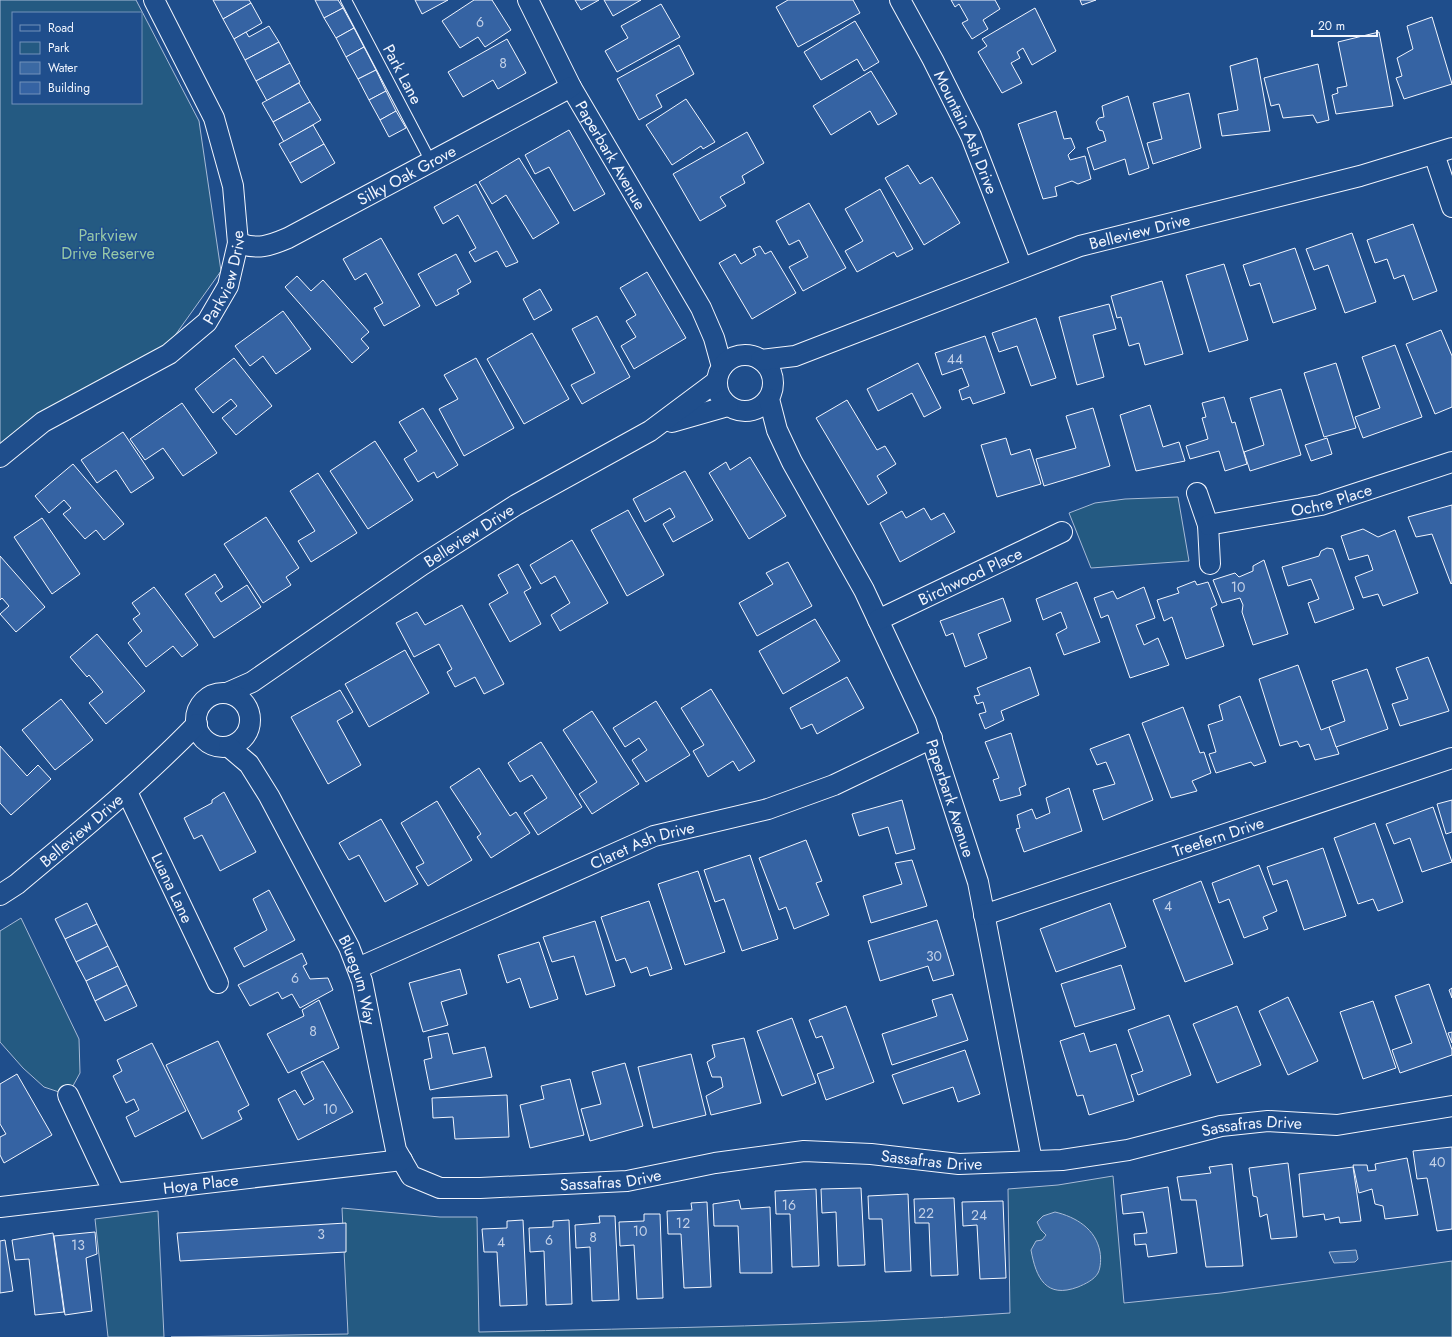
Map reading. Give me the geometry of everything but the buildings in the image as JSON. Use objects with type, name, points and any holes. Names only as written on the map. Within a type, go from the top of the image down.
[{"type":"street","name":"Parkview Drive","points":[[0,458],[43,422],[169,354],[207,322],[228,286],[238,243],[233,186],[214,118],[154,0]]},
{"type":"street","name":"Paperbark Avenue","points":[[528,0],[571,87],[701,308],[714,338],[720,374]]},
{"type":"street","name":"Mountain Ash Drive","points":[[900,0],[933,60],[971,136],[1022,268]]},
{"type":"street","name":"Silky Oak Grove","points":[[238,243],[250,247],[261,247],[288,238],[571,87]]},
{"type":"street","name":"Belleview Drive","points":[[753,358],[795,356],[1080,246],[1360,176],[1443,151]]},
{"type":"street","points":[[1443,151],[1452,207]]},
{"type":"street","name":"Paperbark Avenue","points":[[701,308],[730,344],[753,358]]},
{"type":"street","name":"Belleview Drive","points":[[771,392],[796,364],[835,340]]},
{"type":"street","points":[[753,358],[772,375],[771,392],[764,405],[753,410],[737,409],[723,401],[717,388],[720,374],[727,362],[753,358]]},
{"type":"street","name":"Belleview Drive","points":[[650,431],[720,374]]},
{"type":"street","name":"Paperbark Avenue","points":[[771,392],[777,430],[792,462],[864,590],[926,722],[932,738],[978,882],[1032,1161]]},
{"type":"street","name":"Paperbark Avenue","points":[[737,409],[768,433],[792,462]]},
{"type":"street","name":"Belleview Drive","points":[[227,694],[252,682],[416,569],[516,505],[650,431],[690,416],[737,409]]},
{"type":"street","name":"Ochre Place","points":[[1208,525],[1321,505],[1452,462]]},
{"type":"street","points":[[1197,492],[1208,525],[1210,564]]},
{"type":"street","name":"Birchwood Place","points":[[878,620],[1062,532]]},
{"type":"street","name":"Belleview Drive","points":[[248,723],[260,691],[294,652]]},
{"type":"street","points":[[217,694],[227,694],[235,696],[246,706],[248,723],[242,740],[230,747],[222,748],[208,743],[198,730],[196,720],[199,707],[206,699],[217,694]]},
{"type":"street","name":"Bluegum Way","points":[[248,723],[269,796]]},
{"type":"street","name":"Belleview Drive","points":[[2,890],[17,884],[127,792],[160,762],[197,724]]},
{"type":"street","name":"Claret Ash Drive","points":[[358,968],[654,836],[768,809],[834,785],[932,738]]},
{"type":"street","name":"Belleview Drive","points":[[160,762],[184,749],[208,743]]},
{"type":"street","name":"Bluegum Way","points":[[230,747],[249,764],[269,796],[349,947],[358,968],[362,981],[396,1150],[406,1168]]},
{"type":"street","name":"Treefern Drive","points":[[984,916],[1452,758]]},
{"type":"street","name":"Luana Lane","points":[[127,792],[218,983]]},
{"type":"street","points":[[68,1095],[114,1193]]},
{"type":"street","name":"Sassafras Drive","points":[[406,1168],[440,1188],[480,1188],[627,1181],[715,1163],[804,1151],[871,1154],[959,1164],[1062,1160],[1128,1150],[1221,1126],[1268,1121],[1336,1125],[1452,1106]]},
{"type":"street","name":"Hoya Place","points":[[0,1207],[114,1193],[406,1168]]},
{"type":"lane","name":"Park Lane","points":[[346,0],[431,162]]},
{"type":"green space","name":"Parkview Drive Reserve","points":[[0,0],[136,0],[199,121],[221,271],[166,348],[0,457]]},
{"type":"green space","points":[[1178,497],[1189,561],[1091,568],[1069,513],[1095,503],[1125,499]]},
{"type":"green space","points":[[21,918],[79,1039],[80,1073],[68,1095],[44,1087],[23,1068],[0,1042],[0,931]]},
{"type":"green space","points":[[1113,1176],[1124,1303],[1221,1293],[1452,1261],[1452,1337],[171,1337],[348,1334],[342,1208],[440,1217],[477,1217],[479,1332],[811,1324],[1010,1313],[1008,1189],[1058,1185]]},
{"type":"green space","points":[[158,1211],[164,1337],[108,1337],[95,1219]]},
{"type":"water","points":[[1055,1212],[1070,1217],[1084,1225],[1094,1237],[1100,1252],[1101,1260],[1099,1271],[1092,1280],[1084,1285],[1067,1290],[1050,1288],[1044,1284],[1036,1269],[1031,1250],[1036,1241],[1042,1240],[1046,1235],[1041,1230],[1037,1222],[1043,1216]]},
{"type":"water","points":[[1356,1250],[1358,1259],[1355,1262],[1334,1263],[1329,1252]]}]
